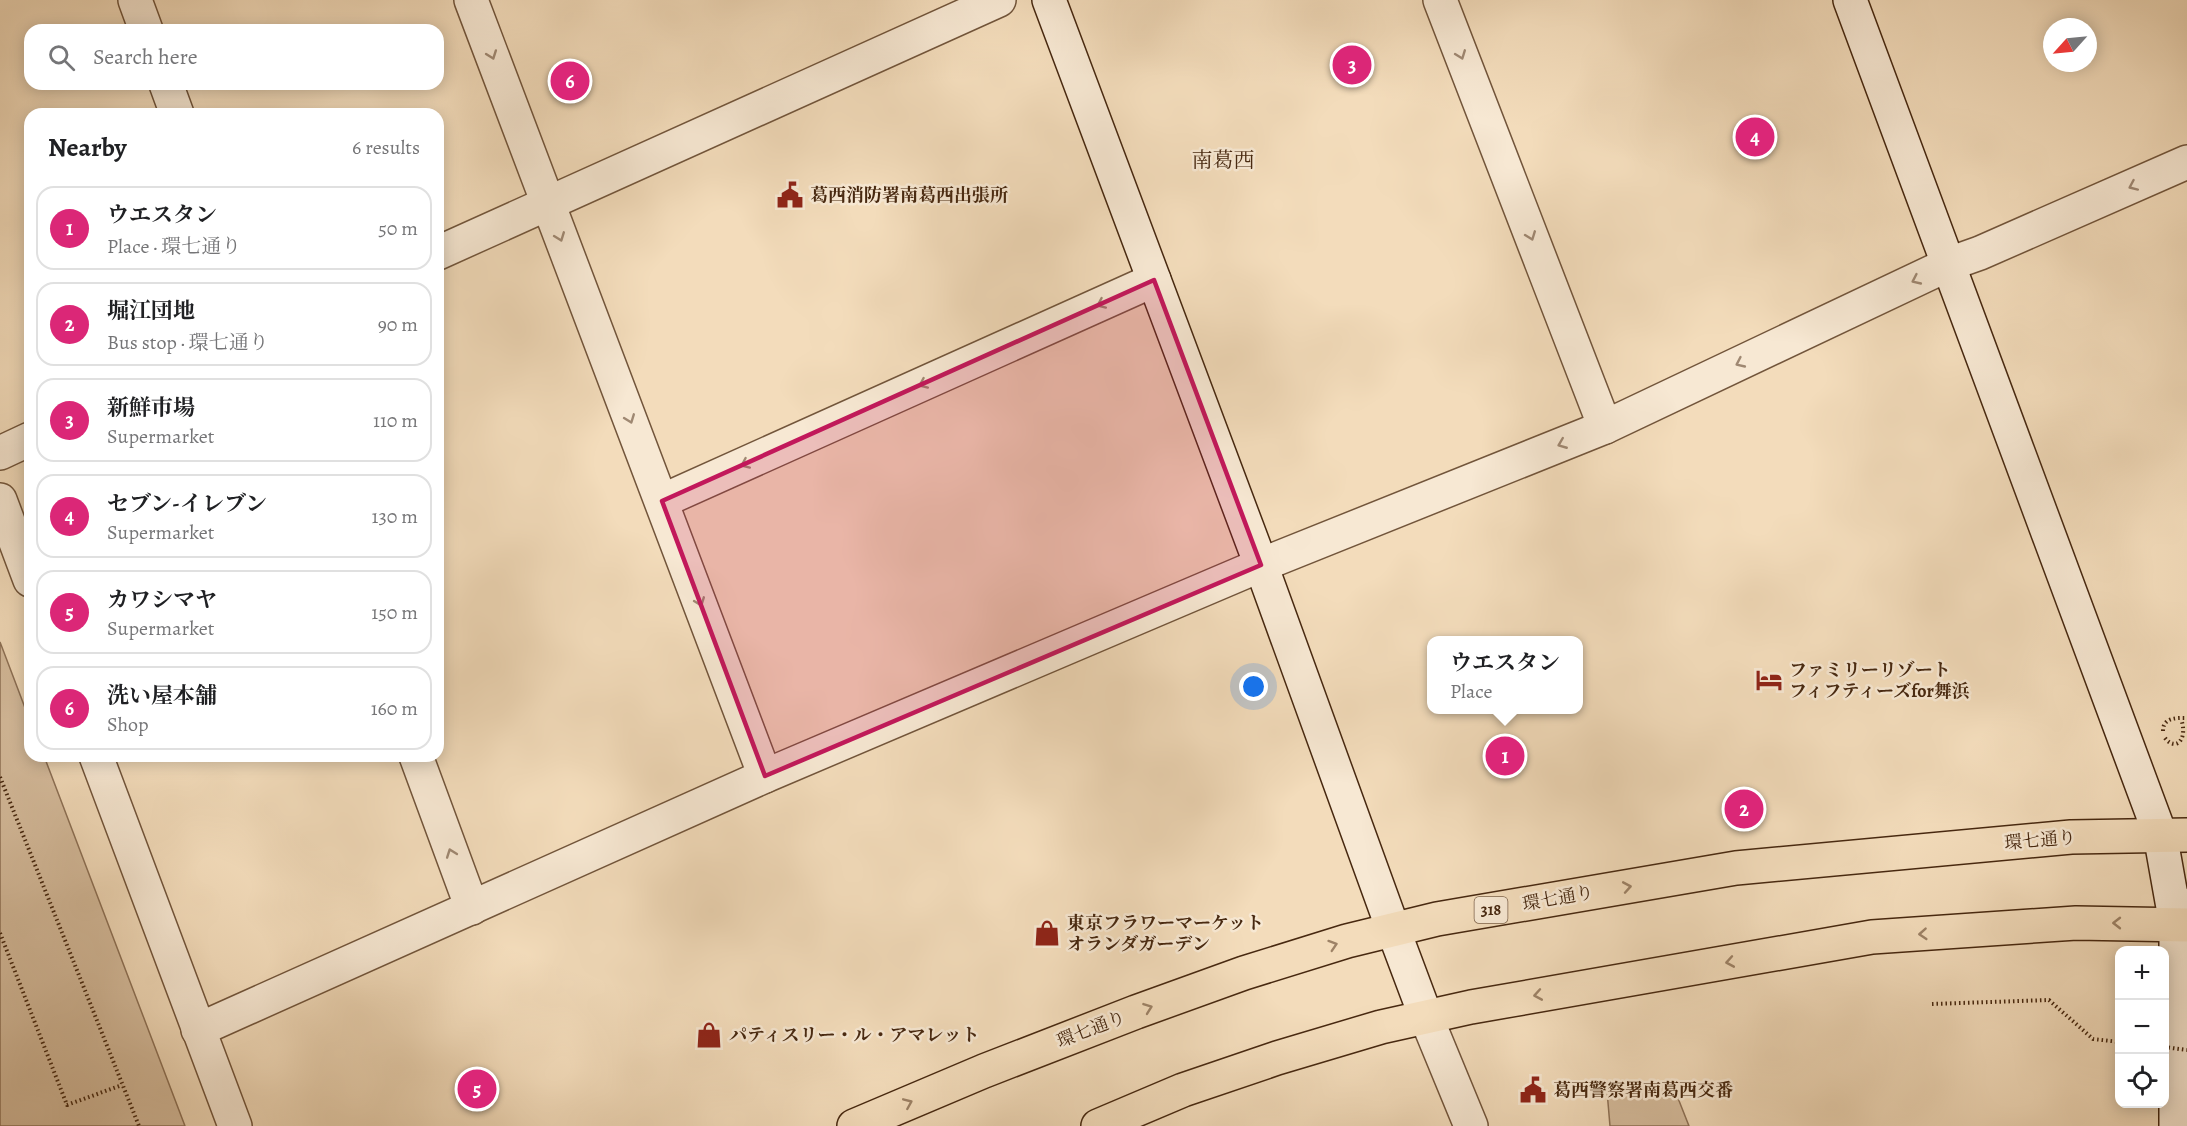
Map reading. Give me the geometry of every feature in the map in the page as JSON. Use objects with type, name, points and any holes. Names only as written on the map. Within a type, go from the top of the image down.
[{"type":"main road","name":"環七通り","points":[[854,1126],[984,1071],[1244,973],[1347,941],[1437,919],[1736,868],[2071,837],[2180,833]]},
{"type":"main road","points":[[1098,1126],[1183,1090],[1267,1061],[1381,1027],[1483,1005],[1872,937],[2076,923],[2181,924]]},
{"type":"street","points":[[135,0],[144,24]]},
{"type":"street","points":[[471,0],[765,776]]},
{"type":"street","points":[[444,250],[999,0]]},
{"type":"street","points":[[1049,0],[1261,565],[1393,930],[1471,1126]]},
{"type":"street","points":[[1440,0],[1605,427]]},
{"type":"street","points":[[1850,0],[1950,264],[2180,833],[2181,924],[2176,1126]]},
{"type":"street","points":[[168,90],[175,108]]},
{"type":"street","points":[[198,1030],[765,776],[1261,565],[1605,427],[1950,264],[2187,162]]},
{"type":"street","points":[[662,501],[1154,280]]},
{"type":"street","points":[[0,453],[24,442]]},
{"type":"street","points":[[0,500],[24,564]]},
{"type":"street","points":[[98,762],[235,1126]]},
{"type":"street","points":[[418,762],[472,908]]},
{"type":"path","points":[[2182,722],[2186,730],[2186,737],[2182,742],[2175,744],[2168,742],[2163,735],[2163,726],[2168,720],[2187,718]]},
{"type":"path","points":[[0,777],[139,1126]]},
{"type":"path","points":[[0,933],[68,1106],[122,1085]]},
{"type":"path","points":[[1932,1004],[2049,1000],[2093,1039],[2115,1041]]},
{"type":"path","points":[[2169,1048],[2187,1050]]},
{"type":"highlighted area","points":[[1154,280],[1261,565],[765,776],[662,501]]},
{"type":"shaded area","points":[[0,642],[24,705],[24,762],[46,762],[185,1126],[0,1126]]},
{"type":"shaded area","points":[[1672,1083],[1689,1126],[1610,1126],[1607,1091]]},
{"type":"place","name":"新鮮市場","points":[[1352,65]]},
{"type":"place","name":"洗い屋本舗","points":[[570,81]]},
{"type":"place","name":"セブン-イレブン","points":[[1755,137]]},
{"type":"place","name":"葛西消防署南葛西出張所","points":[[790,195]]},
{"type":"place","name":"ファミリーリゾート フィフティーズfor舞浜","points":[[1769,680]]},
{"type":"place","name":"ウエスタン","points":[[1505,756]]},
{"type":"place","name":"堀江団地","points":[[1744,809]]},
{"type":"place","name":"東京フラワーマーケット オランダガーデン","points":[[1047,933]]},
{"type":"place","name":"パティスリー・ル・アマレット","points":[[709,1035]]},
{"type":"place","name":"カワシマヤ","points":[[477,1089]]},
{"type":"place","name":"葛西警察署南葛西交番","points":[[1533,1090]]},
{"type":"district","name":"南葛西","points":[[1223,160]]}]
